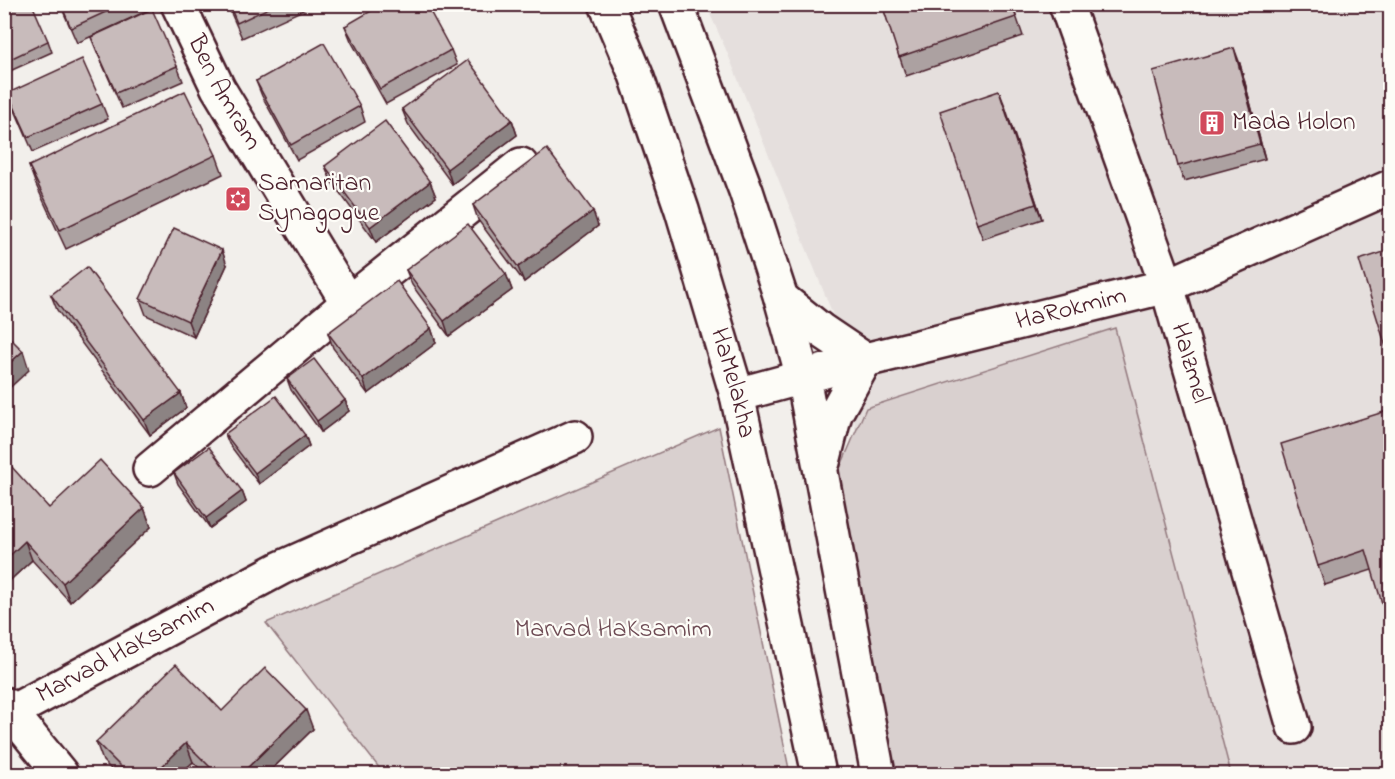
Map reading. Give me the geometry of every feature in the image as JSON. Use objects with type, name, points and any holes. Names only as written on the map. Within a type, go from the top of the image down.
[{"type":"street","name":"Ben Amram","points":[[178,4],[218,88],[348,303]]},
{"type":"street","name":"HaMelakha","points":[[606,4],[636,75],[682,210],[737,395],[819,774]]},
{"type":"street","points":[[676,4],[746,192],[781,298],[802,377],[878,774]]},
{"type":"street","name":"HaIzmel","points":[[1066,4],[1167,286],[1294,728]]},
{"type":"street","points":[[150,469],[348,303],[521,165]]},
{"type":"street","name":"HaRokmim","points":[[737,395],[865,360],[1167,286],[1390,186]]},
{"type":"street","points":[[781,298],[822,331],[865,360],[835,414],[820,472]]},
{"type":"street","name":"Marvad HaKsamim","points":[[7,711],[282,568],[575,437]]},
{"type":"street","points":[[7,711],[61,774]]},
{"type":"shaded area","points":[[706,5],[1390,5],[1390,774],[915,774],[838,327]]},
{"type":"green space","points":[[1115,328],[1231,774],[895,774],[834,482],[866,408]]},
{"type":"green space","name":"Marvad HaKsamim","points":[[719,427],[790,774],[384,774],[266,623]]},
{"type":"building","points":[[4,4],[32,4],[48,41],[6,61],[4,58]]},
{"type":"building","points":[[61,4],[123,4],[71,28]]},
{"type":"building","points":[[229,4],[277,4],[237,23]]},
{"type":"building","points":[[383,4],[426,4],[451,50],[380,89],[345,26]]},
{"type":"building","points":[[882,4],[1012,4],[1016,17],[899,57]]},
{"type":"building","points":[[152,9],[177,66],[116,93],[91,37]]},
{"type":"building","points":[[324,43],[360,106],[291,145],[256,81]]},
{"type":"building","name":"Mada Holon","points":[[1234,48],[1260,144],[1178,166],[1153,71]]},
{"type":"building","points":[[82,59],[102,104],[28,137],[8,93]]},
{"type":"building","points":[[468,60],[512,120],[447,169],[402,109]]},
{"type":"building","points":[[185,91],[216,155],[60,230],[29,166]]},
{"type":"building","points":[[999,91],[1036,204],[977,224],[940,111]]},
{"type":"building","points":[[385,121],[430,182],[370,227],[325,166]]},
{"type":"building","points":[[547,149],[593,211],[518,267],[473,205]]},
{"type":"building","points":[[468,224],[506,274],[444,321],[406,270]]},
{"type":"building","points":[[174,228],[222,250],[188,321],[140,299]]},
{"type":"building","points":[[1390,250],[1390,360],[1359,260]]},
{"type":"building","points":[[87,267],[181,393],[144,420],[51,295]]},
{"type":"building","points":[[397,281],[431,328],[363,379],[328,333]]},
{"type":"building","points":[[4,332],[23,351],[4,368]]},
{"type":"building","points":[[314,359],[345,400],[317,421],[287,379]]},
{"type":"building","points":[[276,396],[305,435],[255,473],[225,434]]},
{"type":"building","points":[[1390,410],[1390,630],[1366,550],[1318,566],[1281,444]]},
{"type":"building","points":[[209,447],[242,491],[206,518],[174,473]]},
{"type":"building","points":[[100,460],[144,508],[63,583],[25,541],[4,561],[4,472],[11,466],[49,508]]},
{"type":"building","points":[[176,664],[222,711],[265,668],[306,710],[241,774],[217,774],[186,743],[154,774],[128,774],[96,742]]},
{"type":"place","name":"Mada Holon","points":[[1212,123]]},
{"type":"place","name":"Samaritan Synagogue","points":[[238,199]]}]
